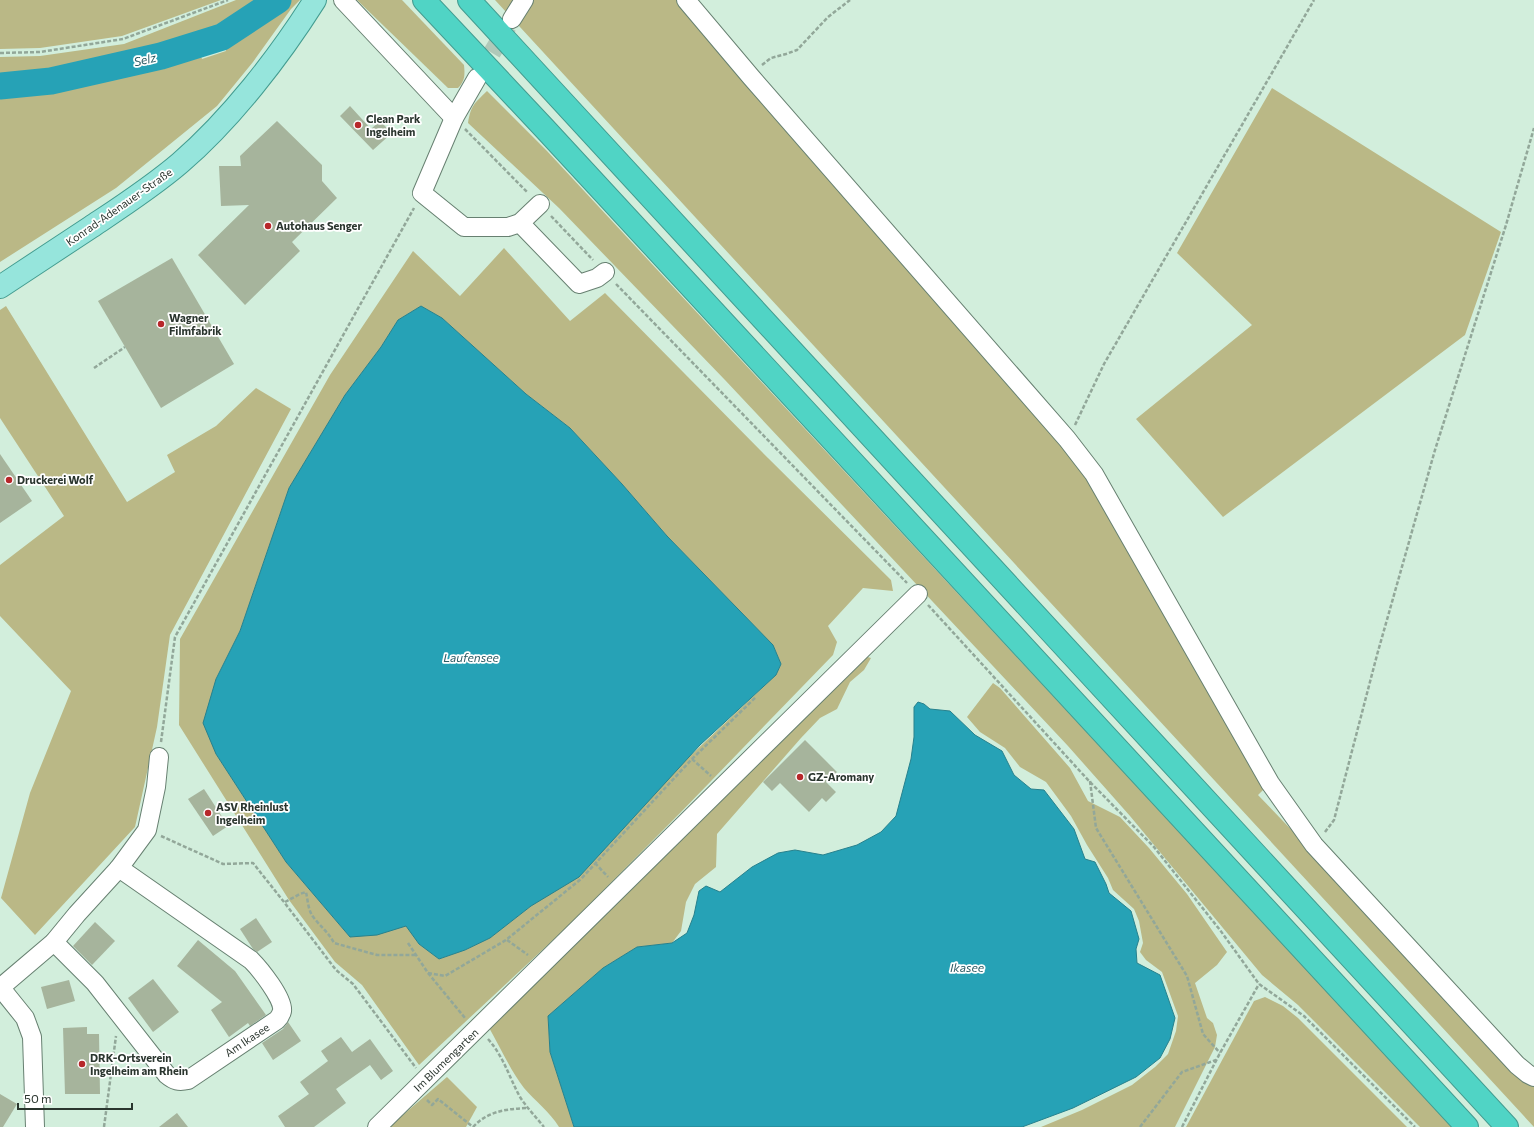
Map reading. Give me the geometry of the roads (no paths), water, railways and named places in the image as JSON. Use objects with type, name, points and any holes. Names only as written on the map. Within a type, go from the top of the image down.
[{"type":"highway","points":[[424,0],[546,130],[1466,1127]]},
{"type":"highway","points":[[469,0],[1507,1127]]},
{"type":"main road","name":"Konrad-Adenauer-Straße","points":[[0,287],[112,214],[180,163],[225,119],[260,78],[298,28],[315,0]]},
{"type":"street","points":[[343,0],[454,118]]},
{"type":"street","points":[[512,19],[524,0]]},
{"type":"street","points":[[686,0],[751,77],[1067,439],[1094,474],[1270,783],[1314,845],[1517,1065],[1534,1077]]},
{"type":"street","points":[[477,78],[454,118],[422,193],[464,227],[508,227],[520,223],[540,204]]},
{"type":"street","points":[[520,223],[579,284],[597,278],[605,272]]},
{"type":"street","name":"Im Blumengarten","points":[[377,1127],[918,594]]},
{"type":"street","points":[[35,1127],[32,1037],[25,1018],[0,988],[54,942],[119,868],[147,830],[156,787],[159,757]]},
{"type":"street","name":"Am Ikasee","points":[[54,942],[95,983],[167,1075],[171,1078],[181,1081],[188,1080],[277,1020],[282,1011],[280,1001],[259,968],[251,960],[119,868]]},
{"type":"water","name":"Laufensee","points":[[421,306],[442,318],[526,394],[570,428],[622,484],[667,536],[773,645],[781,664],[776,675],[700,745],[579,877],[531,906],[490,938],[465,950],[439,959],[419,944],[406,926],[377,935],[350,937],[286,862],[216,754],[203,723],[216,679],[240,631],[289,488],[345,395],[381,347],[398,320]]},
{"type":"water","name":"Ikasee","points":[[918,702],[924,704],[930,709],[950,711],[975,735],[1002,751],[1014,775],[1031,789],[1044,790],[1074,829],[1085,859],[1095,862],[1109,893],[1131,911],[1139,939],[1136,949],[1137,963],[1160,975],[1175,1018],[1170,1039],[1160,1058],[1136,1077],[1073,1108],[1022,1127],[574,1127],[550,1052],[548,1016],[603,968],[637,947],[672,943],[687,933],[694,915],[699,891],[706,886],[720,892],[752,867],[778,853],[795,850],[823,855],[857,845],[881,832],[896,816],[911,759],[914,737],[914,707]]},
{"type":"waterway","name":"Selz","points":[[0,86],[51,81],[161,56],[222,37],[278,0]]},
{"type":"tunnel","points":[[478,76],[508,26]]},
{"type":"place","name":"Clean Park Ingelheim","points":[[358,125]]},
{"type":"place","name":"Autohaus Senger","points":[[268,226]]},
{"type":"place","name":"Wagner Filmfabrik","points":[[161,324]]},
{"type":"place","name":"Druckerei Wolf","points":[[9,480]]},
{"type":"place","name":"GZ-Aromany","points":[[800,777]]},
{"type":"place","name":"ASV Rheinlust Ingelheim","points":[[208,813]]},
{"type":"place","name":"DRK-Ortsverein Ingelheim am Rhein","points":[[82,1064]]}]
